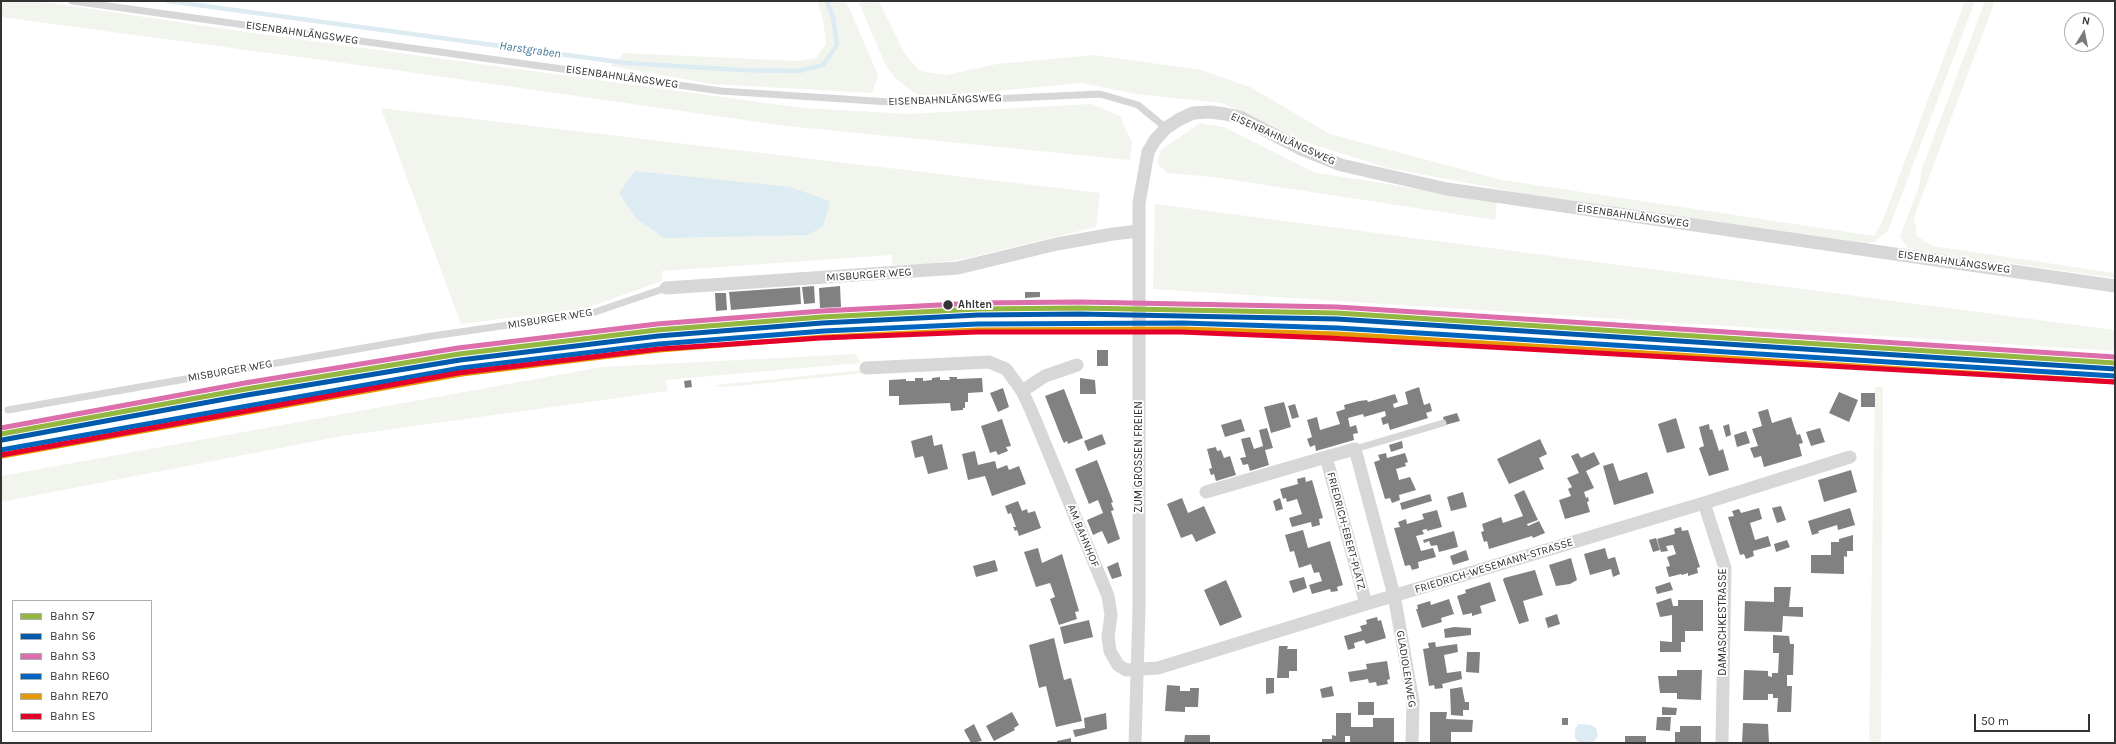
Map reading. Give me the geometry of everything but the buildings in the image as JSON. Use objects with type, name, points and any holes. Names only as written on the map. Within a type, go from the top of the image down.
[{"type":"street","name":"EISENBAHNLÄNGSWEG","points":[[1144,170],[1148,152],[1154,140],[1166,128],[1193,113],[1210,112],[1240,117],[1301,149],[1341,165],[1447,189],[2115,286]]},
{"type":"street","name":"ZUM GROSSEN FREIEN","points":[[1135,743],[1140,345],[1139,203],[1144,170]]},
{"type":"street","name":"MISBURGER WEG","points":[[666,288],[958,268],[1057,244],[1139,231]]},
{"type":"street","name":"AM BAHNHOF","points":[[866,368],[989,362],[1006,369],[1022,391],[1108,596],[1111,615],[1108,637],[1110,651],[1118,665],[1126,670],[1136,670]]},
{"type":"street","points":[[1022,391],[1045,376],[1077,365]]},
{"type":"street","points":[[1355,449],[1394,595]]},
{"type":"street","name":"FRIEDRICH-EBERT-PLATZ","points":[[1206,492],[1355,449]]},
{"type":"street","name":"FRIEDRICH-EBERT-PLATZ","points":[[1326,457],[1366,604]]},
{"type":"street","name":"FRIEDRICH-WESEMANN-STRASSE","points":[[1136,670],[1158,668],[1394,595],[1704,503],[1850,457]]},
{"type":"street","name":"DAMASCHKESTRASSE","points":[[1704,503],[1725,568],[1722,743]]},
{"type":"street","name":"GLADIOLENWEG","points":[[1394,595],[1413,702],[1412,743]]},
{"type":"lane","name":"EISENBAHNLÄNGSWEG","points":[[72,1],[721,91],[905,103],[1100,94],[1138,105],[1166,128]]},
{"type":"lane","name":"MISBURGER WEG","points":[[8,410],[432,336],[592,313],[666,288]]},
{"type":"lane","name":"FRIEDRICH-EBERT-PLATZ","points":[[1355,449],[1443,423]]},
{"type":"shaded area","points":[[1,1],[37,1],[246,32],[803,108],[908,114],[1092,104],[1120,116],[1132,143],[1130,160],[787,126],[381,68],[1,17]]},
{"type":"shaded area","points":[[817,1],[846,1],[878,75],[872,93],[711,84],[611,66],[624,53],[798,61],[816,58],[826,44],[823,19]]},
{"type":"shaded area","points":[[858,1],[879,1],[904,53],[920,71],[946,75],[997,64],[1094,55],[1201,70],[1250,87],[1330,134],[1502,180],[1874,236],[1882,222],[1965,1],[1975,1],[1888,231],[1874,242],[1866,243],[1526,194],[1388,168],[1299,140],[1222,103],[1136,94],[1082,83],[974,93],[927,96],[916,94],[895,78],[885,64]]},
{"type":"shaded area","points":[[1985,1],[1995,1],[1914,217],[1917,236],[1932,246],[2115,273],[2115,278],[1915,250],[1908,248],[1900,236],[1920,184],[1921,171]]},
{"type":"shaded area","points":[[381,108],[1100,193],[1096,227],[964,259],[929,264],[892,265],[892,255],[662,271],[662,281],[586,308],[461,324]]},
{"type":"shaded area","points":[[1200,123],[1224,127],[1313,172],[1497,202],[1495,220],[1213,177],[1167,173],[1157,163],[1161,150]]},
{"type":"shaded area","points":[[635,171],[790,187],[830,201],[823,226],[808,235],[664,238],[636,218],[619,193]]},
{"type":"shaded area","points":[[1155,204],[2115,330],[2115,351],[1153,289]]},
{"type":"shaded area","points":[[856,354],[860,363],[665,380],[668,391],[342,436],[1,502],[1,476],[602,367]]},
{"type":"shaded area","points":[[863,370],[864,373],[739,386],[718,387],[716,385]]},
{"type":"shaded area","points":[[1875,387],[1883,387],[1881,743],[1869,743]]},
{"type":"shaded area","points":[[1578,724],[1591,725],[1596,728],[1598,736],[1593,743],[1579,743],[1575,738],[1575,730]]},
{"type":"waterway","name":"Harstgraben","points":[[168,1],[626,63],[741,70],[799,71],[823,65],[837,45],[833,17],[827,1]]},
{"type":"rail line","name":"S3","points":[[1,428],[245,383],[458,348],[657,324],[822,311],[978,303],[1079,302],[1337,307],[2115,357]]},
{"type":"rail line","name":"S7","points":[[1,434],[246,389],[459,354],[657,330],[822,317],[978,309],[1079,308],[1337,313],[2115,363]]},
{"type":"rail line","name":"S6","points":[[2,440],[247,395],[460,360],[658,336],[822,323],[978,315],[1079,314],[1337,319],[2115,369]]},
{"type":"rail line","name":"RE60","points":[[1,450],[461,368],[659,344],[824,331],[978,324],[1183,323],[1338,328],[2115,376]]},
{"type":"rail line","name":"RE70","points":[[2,456],[462,374],[660,350],[824,337],[978,330],[1183,329],[1338,334],[2115,382]]},
{"type":"rail line","name":"ES","points":[[1,455],[458,373],[659,349],[821,338],[977,332],[1181,332],[1329,338],[2115,382]]},
{"type":"place","name":"Ahlten","points":[[948,305]]}]
